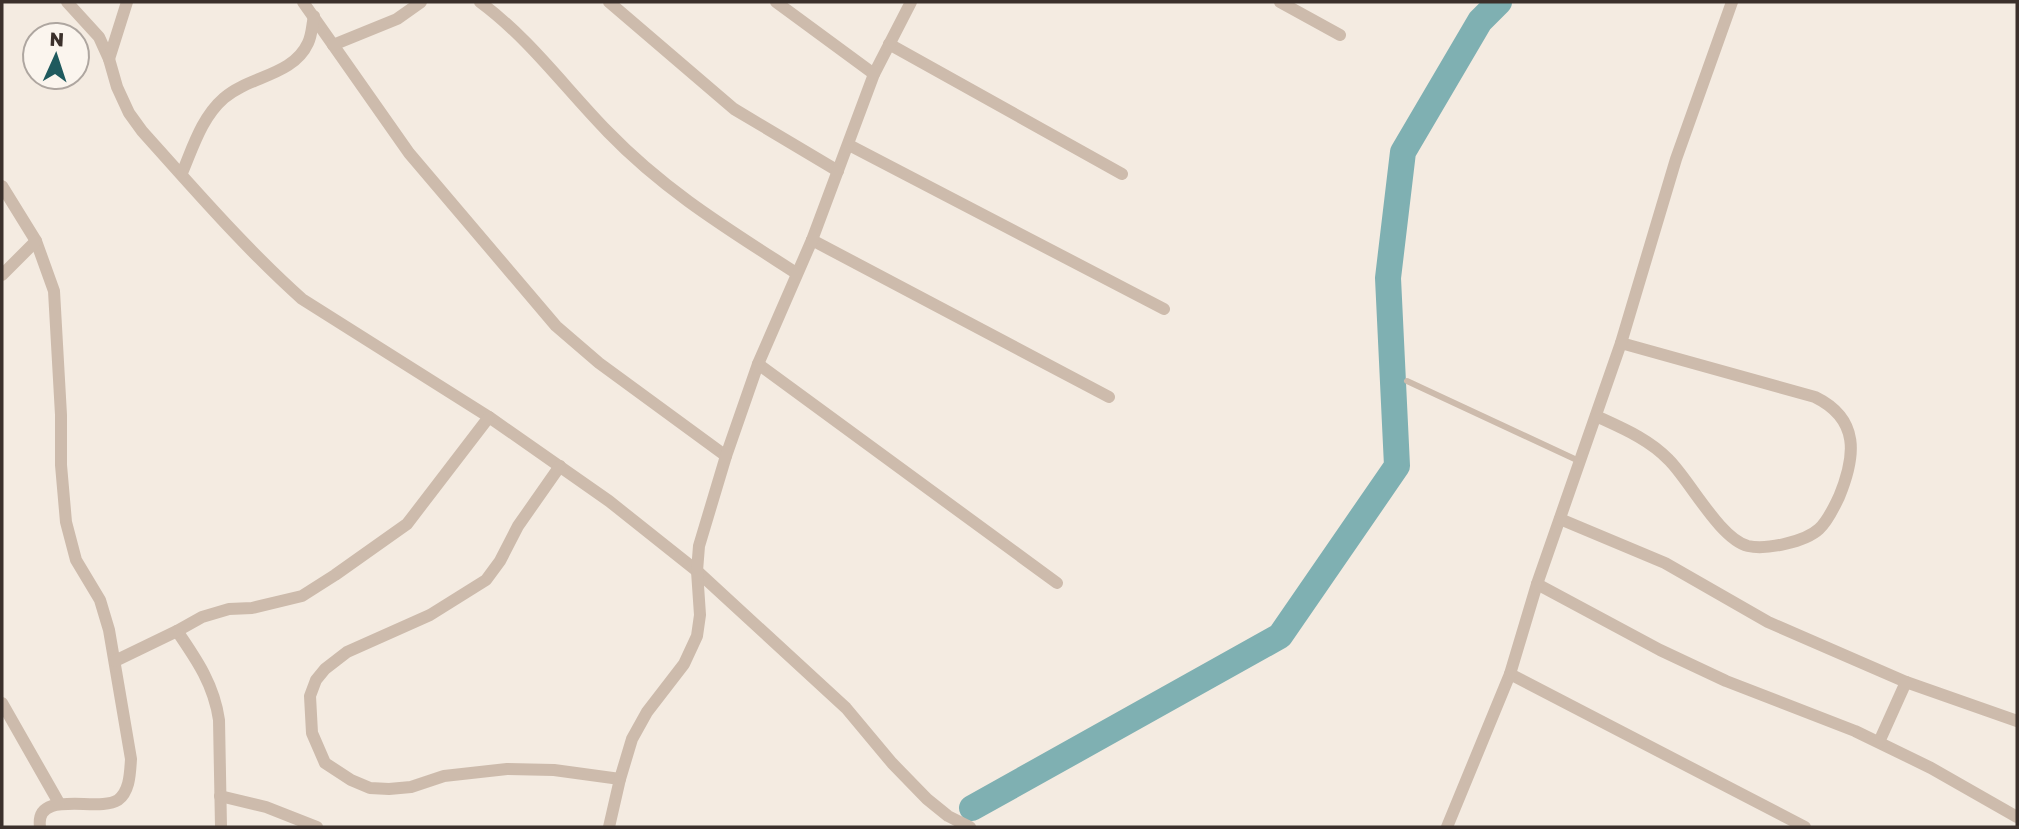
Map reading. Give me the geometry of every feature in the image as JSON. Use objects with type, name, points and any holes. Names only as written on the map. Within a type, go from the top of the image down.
[{"type":"street","points":[[67,2],[99,37],[109,58],[117,87],[129,113],[142,131],[232,230],[302,299],[489,417],[609,501],[673,555],[697,571],[846,708],[927,799],[948,816],[970,827]]},
{"type":"street","points":[[109,58],[127,2]]},
{"type":"street","points":[[303,2],[409,153],[556,326],[599,363],[726,456]]},
{"type":"street","points":[[333,45],[397,19],[421,2]]},
{"type":"street","points":[[480,2],[532,47],[608,132],[656,178],[681,198],[796,273]]},
{"type":"street","points":[[609,2],[734,109],[838,171]]},
{"type":"street","points":[[776,2],[874,74]]},
{"type":"street","points":[[609,827],[632,739],[684,664],[697,636],[700,615],[697,571],[699,546],[758,364],[812,240],[874,74],[911,2]]},
{"type":"street","points":[[1280,2],[1340,35]]},
{"type":"street","points":[[1447,827],[1510,674],[1537,584],[1621,343],[1676,159],[1732,2]]},
{"type":"street","points":[[182,173],[209,112],[226,96],[285,67],[301,55],[310,41],[314,16]]},
{"type":"street","points":[[889,44],[1122,174]]},
{"type":"street","points":[[849,145],[1164,309]]},
{"type":"street","points":[[2,186],[36,242],[54,291],[66,522],[76,561],[100,600],[115,661],[131,759],[130,780],[118,799],[107,804],[59,803],[42,813],[39,819],[40,827]]},
{"type":"street","points":[[812,240],[1109,397]]},
{"type":"street","points":[[2,275],[36,242]]},
{"type":"street","points":[[1596,416],[1651,443],[1669,460],[1727,534],[1746,546],[1770,547],[1797,540],[1819,529],[1833,510],[1846,479],[1853,447],[1847,427],[1827,403],[1815,397],[1621,343]]},
{"type":"street","points":[[758,364],[1057,583]]},
{"type":"street","points":[[115,661],[201,617],[302,596],[407,524],[489,417]]},
{"type":"street","points":[[559,466],[518,526],[500,561],[486,580],[430,614],[347,652],[325,669],[316,680],[310,696],[312,733],[325,763],[351,780],[370,788],[411,787],[444,776],[507,769],[554,769],[620,779]]},
{"type":"street","points":[[1560,519],[1665,563],[1768,621],[1906,682],[2017,721]]},
{"type":"street","points":[[1537,584],[1660,650],[1727,681],[1879,742],[2017,817]]},
{"type":"street","points":[[177,631],[202,667],[216,702],[219,720],[221,827]]},
{"type":"street","points":[[1510,674],[1805,827]]},
{"type":"street","points":[[1879,742],[1906,682]]},
{"type":"street","points":[[2,703],[59,803]]},
{"type":"street","points":[[220,796],[266,807],[317,827]]},
{"type":"lane","points":[[1407,381],[1580,461]]},
{"type":"waterway","points":[[972,808],[1280,636],[1397,466],[1388,278],[1403,152],[1480,21],[1499,2]]}]
